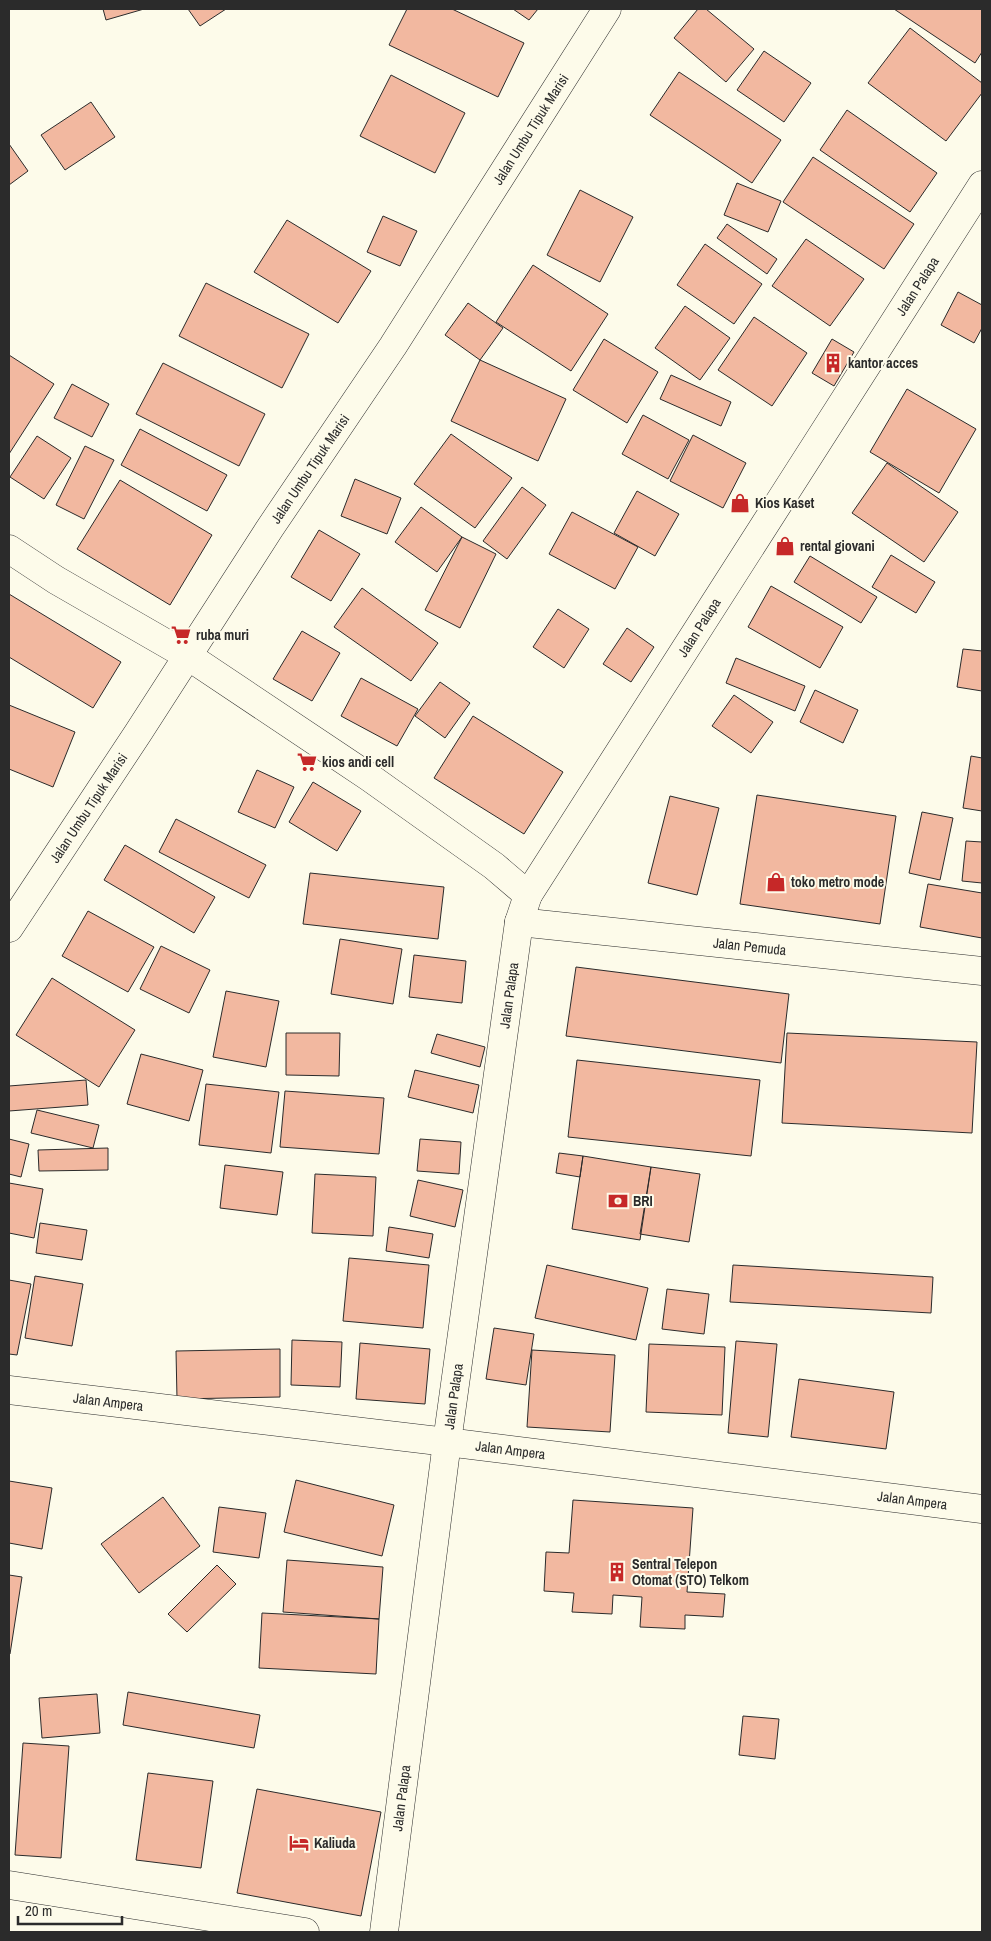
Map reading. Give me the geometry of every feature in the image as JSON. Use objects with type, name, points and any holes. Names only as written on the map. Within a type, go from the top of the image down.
[{"type":"street","name":"Jalan Umbu Tipuk Marisi","points":[[9,928],[276,519],[393,346],[607,9]]},
{"type":"street","name":"Jalan Palapa","points":[[384,1932],[519,922],[528,895],[982,185]]},
{"type":"street","points":[[9,549],[56,580],[188,656],[369,777],[494,866],[528,895]]},
{"type":"street","name":"Jalan Pemuda","points":[[519,922],[982,971]]},
{"type":"street","name":"Jalan Ampera","points":[[9,1390],[448,1442],[982,1509]]},
{"type":"street","points":[[9,1884],[305,1932]]},
{"type":"building","points":[[103,9],[144,9],[106,20]]},
{"type":"building","points":[[188,9],[226,9],[200,26]]},
{"type":"building","points":[[407,9],[452,9],[524,43],[498,97],[389,45]]},
{"type":"building","points":[[513,9],[538,9],[529,20]]},
{"type":"building","points":[[698,9],[706,9],[754,49],[726,82],[674,38]]},
{"type":"building","points":[[894,9],[982,9],[982,52],[975,63]]},
{"type":"building","points":[[910,28],[982,83],[982,93],[946,141],[868,83]]},
{"type":"building","points":[[764,51],[811,83],[784,122],[737,90]]},
{"type":"building","points":[[679,72],[781,140],[752,183],[650,115]]},
{"type":"building","points":[[391,75],[465,113],[435,173],[360,136]]},
{"type":"building","points":[[91,102],[115,137],[65,170],[41,135]]},
{"type":"building","points":[[847,110],[937,173],[910,212],[820,150]]},
{"type":"building","points":[[9,144],[28,171],[9,185]]},
{"type":"building","points":[[813,157],[914,224],[884,269],[783,202]]},
{"type":"building","points":[[737,183],[781,201],[768,232],[724,215]]},
{"type":"building","points":[[580,190],[633,217],[600,282],[547,255]]},
{"type":"building","points":[[383,216],[417,231],[400,266],[367,252]]},
{"type":"building","points":[[287,220],[371,271],[338,323],[254,272]]},
{"type":"building","points":[[727,224],[777,259],[767,274],[717,238]]},
{"type":"building","points":[[806,239],[864,279],[830,326],[772,286]]},
{"type":"building","points":[[705,244],[762,284],[734,324],[677,285]]},
{"type":"building","points":[[533,265],[608,314],[571,371],[496,322]]},
{"type":"building","points":[[206,283],[309,334],[282,388],[179,336]]},
{"type":"building","points":[[958,292],[982,305],[982,328],[974,343],[941,325]]},
{"type":"building","points":[[468,303],[503,328],[480,360],[445,335]]},
{"type":"building","points":[[685,306],[730,338],[700,380],[655,348]]},
{"type":"building","points":[[754,317],[807,353],[772,406],[718,370]]},
{"type":"building","points":[[604,339],[658,372],[627,423],[573,390]]},
{"type":"building","name":"kantor acces","points":[[832,339],[854,352],[834,386],[812,373]]},
{"type":"building","points":[[9,355],[54,384],[9,454]]},
{"type":"building","points":[[480,360],[566,399],[538,461],[451,421]]},
{"type":"building","points":[[163,363],[265,414],[239,466],[136,414]]},
{"type":"building","points":[[671,375],[731,402],[721,426],[660,399]]},
{"type":"building","points":[[72,384],[109,404],[92,437],[54,418]]},
{"type":"building","points":[[907,389],[976,429],[939,493],[870,452]]},
{"type":"building","points":[[643,415],[689,440],[668,479],[622,454]]},
{"type":"building","points":[[140,429],[227,475],[207,511],[121,465]]},
{"type":"building","points":[[451,434],[512,478],[475,528],[414,484]]},
{"type":"building","points":[[693,435],[746,463],[723,508],[670,481]]},
{"type":"building","points":[[37,436],[71,458],[44,499],[10,477]]},
{"type":"building","points":[[85,446],[114,460],[84,519],[56,505]]},
{"type":"building","points":[[887,463],[958,512],[924,562],[852,513]]},
{"type":"building","points":[[355,479],[401,498],[387,534],[341,516]]},
{"type":"building","points":[[120,480],[212,535],[170,605],[77,549]]},
{"type":"building","points":[[522,487],[546,505],[507,559],[483,541]]},
{"type":"building","points":[[637,491],[679,514],[655,556],[614,533]]},
{"type":"building","points":[[421,507],[462,537],[437,572],[395,542]]},
{"type":"building","points":[[572,512],[638,547],[615,589],[549,554]]},
{"type":"building","points":[[319,530],[360,554],[331,601],[291,577]]},
{"type":"building","points":[[462,537],[496,554],[460,628],[425,610]]},
{"type":"building","points":[[891,555],[935,582],[916,613],[872,587]]},
{"type":"building","points":[[810,556],[877,597],[861,623],[794,582]]},
{"type":"building","points":[[771,586],[843,627],[820,668],[748,627]]},
{"type":"building","points":[[362,588],[438,643],[411,681],[334,627]]},
{"type":"building","points":[[9,594],[121,662],[93,708],[9,657]]},
{"type":"building","points":[[558,609],[589,629],[564,668],[533,647]]},
{"type":"building","points":[[627,628],[654,647],[631,682],[603,664]]},
{"type":"building","points":[[302,631],[340,653],[312,701],[273,679]]},
{"type":"building","points":[[963,649],[982,651],[982,691],[957,687]]},
{"type":"building","points":[[736,658],[805,686],[795,711],[726,683]]},
{"type":"building","points":[[361,678],[418,709],[397,746],[341,716]]},
{"type":"building","points":[[440,682],[470,703],[445,738],[415,716]]},
{"type":"building","points":[[815,690],[858,710],[843,743],[800,722]]},
{"type":"building","points":[[734,695],[773,722],[751,753],[712,726]]},
{"type":"building","points":[[9,705],[75,732],[53,787],[9,769]]},
{"type":"building","points":[[473,716],[563,772],[524,834],[434,778]]},
{"type":"building","points":[[971,756],[982,758],[982,811],[963,808]]},
{"type":"building","points":[[257,770],[294,787],[275,828],[238,812]]},
{"type":"building","points":[[313,782],[361,811],[337,851],[289,822]]},
{"type":"building","points":[[757,795],[896,816],[880,924],[740,904]]},
{"type":"building","points":[[670,796],[719,808],[697,895],[648,883]]},
{"type":"building","points":[[922,812],[953,818],[940,880],[909,873]]},
{"type":"building","points":[[176,819],[266,865],[249,898],[159,852]]},
{"type":"building","points":[[966,841],[982,842],[982,883],[962,881]]},
{"type":"building","points":[[125,845],[215,897],[194,933],[104,880]]},
{"type":"building","points":[[310,873],[444,887],[438,939],[303,924]]},
{"type":"building","points":[[928,884],[982,893],[982,938],[920,927]]},
{"type":"building","points":[[88,911],[154,947],[128,992],[62,956]]},
{"type":"building","points":[[340,939],[402,949],[393,1004],[331,994]]},
{"type":"building","points":[[161,946],[210,970],[189,1013],[140,989]]},
{"type":"building","points":[[414,955],[466,961],[462,1003],[409,997]]},
{"type":"building","points":[[576,967],[789,994],[781,1063],[566,1036]]},
{"type":"building","points":[[52,978],[135,1030],[99,1087],[16,1035]]},
{"type":"building","points":[[226,991],[279,1001],[266,1067],[213,1057]]},
{"type":"building","points":[[286,1033],[340,1033],[339,1076],[286,1075]]},
{"type":"building","points":[[787,1033],[977,1042],[972,1133],[782,1123]]},
{"type":"building","points":[[437,1034],[485,1047],[480,1067],[431,1053]]},
{"type":"building","points":[[141,1054],[203,1070],[189,1121],[127,1104]]},
{"type":"building","points":[[577,1060],[760,1080],[751,1156],[568,1137]]},
{"type":"building","points":[[415,1070],[479,1085],[473,1113],[408,1097]]},
{"type":"building","points":[[86,1080],[88,1105],[9,1111],[9,1086]]},
{"type":"building","points":[[206,1084],[279,1092],[271,1153],[199,1145]]},
{"type":"building","points":[[285,1091],[384,1098],[379,1154],[280,1147]]},
{"type":"building","points":[[37,1110],[99,1125],[93,1148],[31,1133]]},
{"type":"building","points":[[9,1139],[29,1144],[21,1177],[9,1174]]},
{"type":"building","points":[[420,1139],[461,1142],[459,1174],[417,1171]]},
{"type":"building","points":[[108,1148],[108,1170],[39,1171],[38,1150]]},
{"type":"building","points":[[559,1153],[583,1156],[580,1177],[556,1173]]},
{"type":"building","points":[[583,1156],[651,1167],[640,1240],[572,1229]]},
{"type":"building","points":[[225,1165],[283,1172],[277,1215],[220,1208]]},
{"type":"building","points":[[651,1167],[700,1174],[689,1242],[640,1234]]},
{"type":"building","points":[[315,1174],[376,1177],[373,1236],[312,1233]]},
{"type":"building","points":[[418,1180],[463,1190],[455,1227],[410,1216]]},
{"type":"building","points":[[9,1183],[43,1189],[34,1238],[9,1233]]},
{"type":"building","points":[[40,1223],[87,1230],[82,1260],[36,1253]]},
{"type":"building","points":[[389,1227],[433,1234],[429,1258],[386,1251]]},
{"type":"building","points":[[349,1258],[429,1265],[423,1328],[343,1321]]},
{"type":"building","points":[[547,1265],[648,1288],[636,1340],[535,1318]]},
{"type":"building","points":[[733,1265],[933,1277],[931,1313],[730,1302]]},
{"type":"building","points":[[35,1276],[83,1284],[72,1346],[25,1338]]},
{"type":"building","points":[[9,1280],[31,1284],[17,1355],[9,1354]]},
{"type":"building","points":[[667,1289],[709,1294],[704,1334],[662,1329]]},
{"type":"building","points":[[494,1328],[534,1334],[526,1385],[486,1379]]},
{"type":"building","points":[[292,1340],[342,1342],[340,1387],[291,1385]]},
{"type":"building","points":[[736,1341],[777,1344],[768,1437],[728,1433]]},
{"type":"building","points":[[360,1343],[430,1349],[425,1404],[356,1399]]},
{"type":"building","points":[[649,1344],[725,1347],[722,1415],[646,1412]]},
{"type":"building","points":[[280,1349],[280,1397],[177,1399],[176,1351]]},
{"type":"building","points":[[532,1350],[615,1355],[610,1432],[527,1427]]},
{"type":"building","points":[[799,1379],[894,1392],[886,1449],[791,1437]]},
{"type":"building","points":[[296,1480],[394,1505],[382,1556],[284,1532]]},
{"type":"building","points":[[9,1481],[52,1488],[42,1549],[9,1543]]},
{"type":"building","points":[[163,1497],[200,1546],[139,1593],[101,1544]]},
{"type":"building","name":"Sentral Telepon Otomat (STO) Telkom","points":[[573,1500],[693,1508],[687,1592],[725,1594],[723,1617],[685,1615],[685,1629],[640,1627],[642,1597],[613,1595],[612,1614],[572,1612],[574,1593],[544,1591],[546,1552],[569,1553]]},
{"type":"building","points":[[219,1507],[266,1513],[259,1558],[213,1552]]},
{"type":"building","points":[[287,1560],[383,1567],[379,1619],[283,1612]]},
{"type":"building","points":[[217,1565],[236,1584],[187,1632],[168,1614]]},
{"type":"building","points":[[9,1575],[22,1577],[10,1654],[9,1654]]},
{"type":"building","points":[[262,1613],[379,1619],[376,1674],[259,1668]]},
{"type":"building","points":[[128,1692],[260,1715],[254,1748],[123,1725]]},
{"type":"building","points":[[97,1694],[100,1733],[42,1738],[39,1698]]},
{"type":"building","points":[[743,1716],[779,1719],[775,1759],[739,1755]]},
{"type":"building","points":[[23,1743],[69,1746],[61,1858],[15,1855]]},
{"type":"building","points":[[148,1773],[213,1781],[201,1868],[136,1860]]},
{"type":"building","points":[[257,1789],[381,1812],[361,1916],[237,1893]]},
{"type":"place","name":"kantor acces","points":[[833,363]]},
{"type":"place","name":"Kios Kaset","points":[[740,503]]},
{"type":"place","name":"rental giovani","points":[[785,546]]},
{"type":"place","name":"ruba muri","points":[[181,635]]},
{"type":"place","name":"kios andi cell","points":[[307,762]]},
{"type":"place","name":"toko metro mode","points":[[776,882]]},
{"type":"place","name":"BRI","points":[[618,1201]]},
{"type":"place","name":"Sentral Telepon Otomat (STO) Telkom","points":[[617,1572]]},
{"type":"place","name":"Kaliuda","points":[[299,1843]]}]
